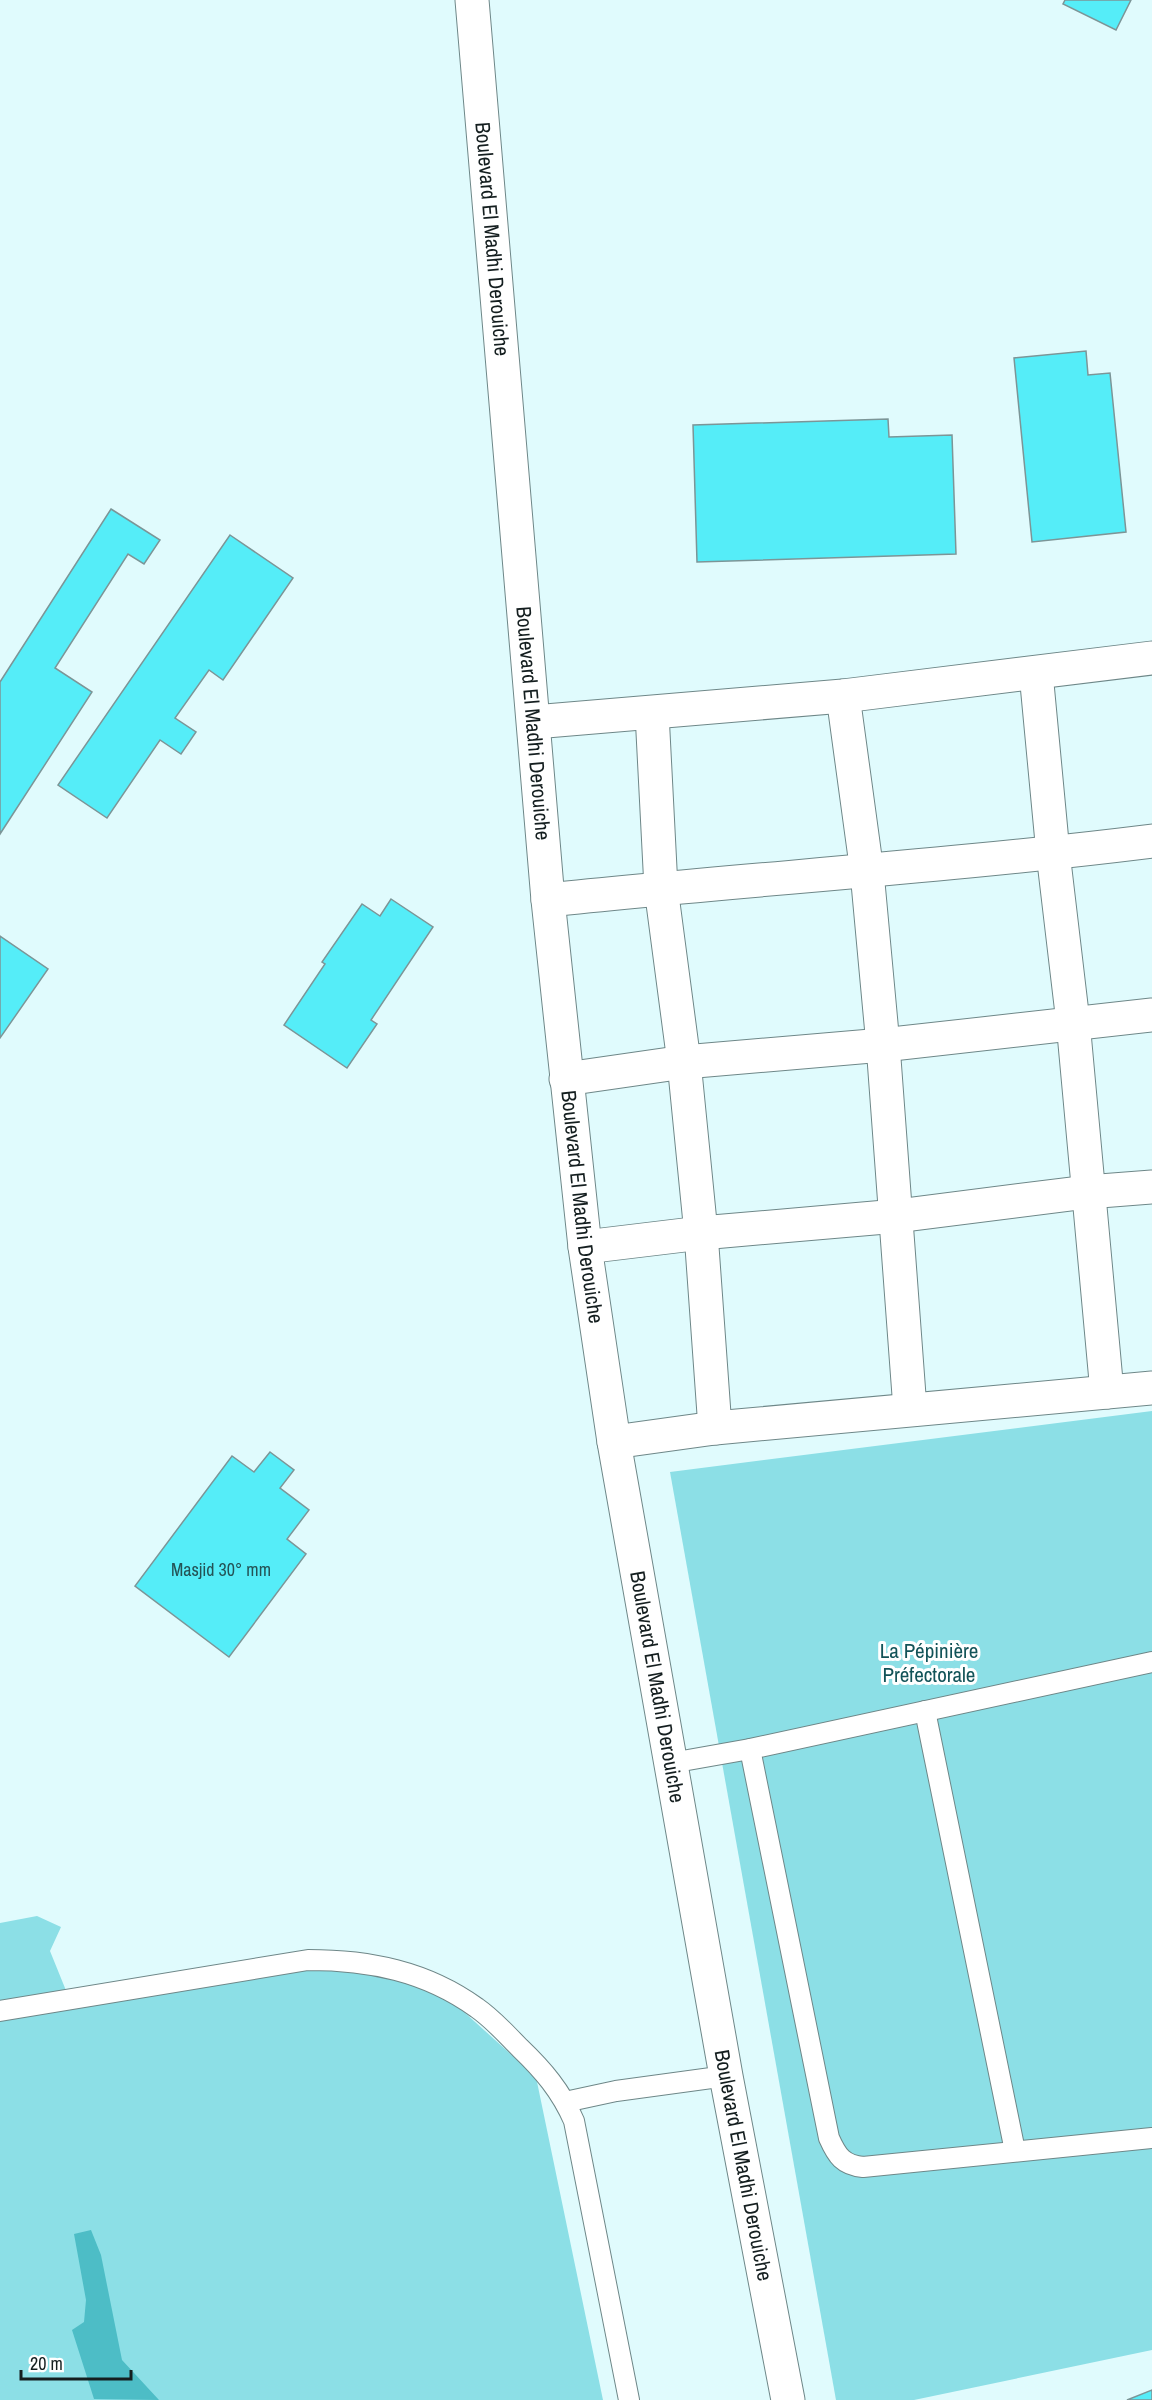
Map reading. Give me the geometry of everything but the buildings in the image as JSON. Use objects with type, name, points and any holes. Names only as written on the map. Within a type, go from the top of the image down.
[{"type":"street","name":"Boulevard El Madhi Derouiche","points":[[472,0],[548,900],[585,1247],[615,1442],[671,1764],[726,2076],[788,2400]]},
{"type":"street","points":[[534,722],[843,696],[1152,658]]},
{"type":"street","points":[[1036,673],[1053,853],[1073,1022],[1107,1392]]},
{"type":"street","points":[[843,696],[867,872],[897,1216],[910,1409]]},
{"type":"street","points":[[652,713],[662,888],[684,1062],[701,1233],[715,1428]]},
{"type":"street","points":[[548,900],[662,888],[867,872],[1152,841]]},
{"type":"street","points":[[566,1079],[684,1062],[883,1045],[1152,1015]]},
{"type":"street","points":[[585,1247],[701,1233],[897,1216],[1087,1191],[1152,1187]]},
{"type":"street","points":[[615,1442],[715,1428],[1152,1388]]},
{"type":"lane","points":[[671,1764],[1152,1662]]},
{"type":"lane","points":[[925,1711],[1015,2151]]},
{"type":"lane","points":[[750,1749],[829,2138],[837,2157],[849,2166],[863,2167],[1152,2138]]},
{"type":"lane","points":[[0,2011],[308,1960],[378,1964],[427,1980],[453,1992],[478,2008],[538,2064],[565,2102],[574,2121],[629,2400]]},
{"type":"lane","points":[[565,2102],[616,2091],[726,2076]]},
{"type":"green space","name":"La Pépinière Préfectorale","points":[[1152,1411],[1152,2350],[914,2400],[836,2400],[670,1472]]},
{"type":"green space","points":[[37,1916],[61,1927],[50,1951],[67,1993],[324,1959],[443,1993],[536,2077],[603,2400],[0,2400],[0,1923]]},
{"type":"shaded area","points":[[91,2230],[101,2255],[122,2360],[159,2400],[94,2399],[72,2330],[84,2322],[86,2300],[74,2234]]}]
